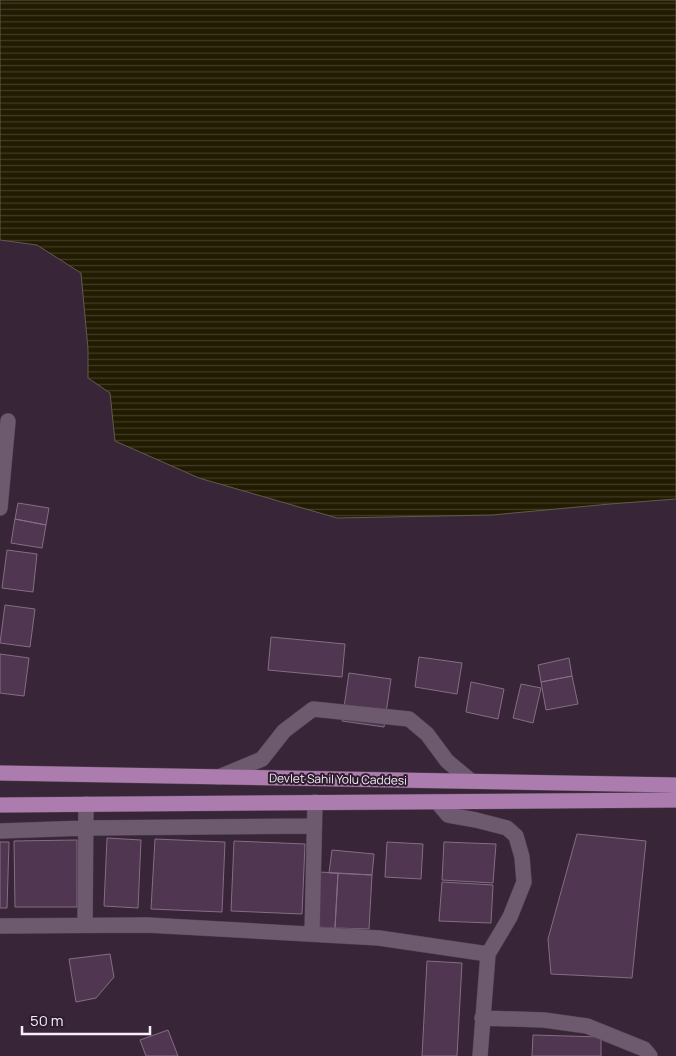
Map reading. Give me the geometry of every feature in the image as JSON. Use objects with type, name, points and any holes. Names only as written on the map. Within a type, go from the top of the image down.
[{"type":"main road","name":"Devlet Sahil Yolu Caddesi","points":[[0,773],[676,784]]},
{"type":"main road","name":"Devlet Sahil Yolu Caddesi","points":[[0,805],[676,800]]},
{"type":"street","points":[[0,508],[8,421]]},
{"type":"street","points":[[219,777],[262,759],[284,731],[313,709],[409,719],[427,734],[447,761],[471,781]]},
{"type":"street","points":[[312,934],[315,802]]},
{"type":"street","points":[[438,802],[448,815],[507,828],[516,836],[522,857],[524,882],[510,917],[488,954],[480,1056]]},
{"type":"street","points":[[85,926],[86,804]]},
{"type":"street","points":[[0,831],[86,828],[314,826]]},
{"type":"street","points":[[0,926],[147,925],[312,934],[378,938],[488,954]]},
{"type":"street","points":[[482,1018],[544,1020],[587,1026],[644,1049],[650,1056]]},
{"type":"shaded area","points":[[0,0],[676,0],[676,499],[492,515],[337,518],[199,478],[115,441],[110,393],[88,378],[88,349],[81,273],[37,245],[0,240]]},
{"type":"building","points":[[18,503],[49,508],[46,525],[15,519]]},
{"type":"building","points":[[15,519],[46,525],[42,548],[11,543]]},
{"type":"building","points":[[7,550],[37,554],[33,592],[2,588]]},
{"type":"building","points":[[5,605],[35,609],[30,647],[0,643]]},
{"type":"building","points":[[271,637],[345,644],[342,677],[268,670]]},
{"type":"building","points":[[0,654],[29,658],[24,696],[0,693]]},
{"type":"building","points":[[419,657],[462,663],[457,694],[415,687]]},
{"type":"building","points":[[569,658],[572,676],[541,682],[538,665]]},
{"type":"building","points":[[349,673],[391,679],[384,727],[342,721]]},
{"type":"building","points":[[572,676],[578,704],[546,710],[541,682]]},
{"type":"building","points":[[471,682],[504,689],[498,719],[466,712]]},
{"type":"building","points":[[521,684],[541,688],[533,723],[513,718]]},
{"type":"building","points":[[577,834],[646,841],[632,978],[551,974],[548,939]]},
{"type":"building","points":[[107,838],[141,840],[138,908],[104,906]]},
{"type":"building","points":[[155,839],[225,842],[222,912],[151,909]]},
{"type":"building","points":[[77,840],[77,907],[15,907],[14,841]]},
{"type":"building","points":[[234,841],[305,844],[302,914],[231,911]]},
{"type":"building","points":[[0,842],[9,842],[7,908],[0,908]]},
{"type":"building","points":[[387,842],[423,844],[421,879],[385,877]]},
{"type":"building","points":[[444,842],[496,844],[493,883],[442,880]]},
{"type":"building","points":[[332,850],[374,854],[372,875],[329,873]]},
{"type":"building","points":[[319,872],[338,873],[335,928],[316,927]]},
{"type":"building","points":[[338,873],[372,875],[369,929],[335,928]]},
{"type":"building","points":[[442,882],[493,885],[491,923],[439,921]]},
{"type":"building","points":[[110,954],[114,977],[96,998],[76,1002],[69,959]]},
{"type":"building","points":[[427,961],[462,963],[457,1056],[422,1056]]},
{"type":"building","points":[[168,1030],[178,1056],[146,1056],[140,1040]]},
{"type":"building","points":[[533,1035],[601,1037],[601,1056],[532,1056]]}]
